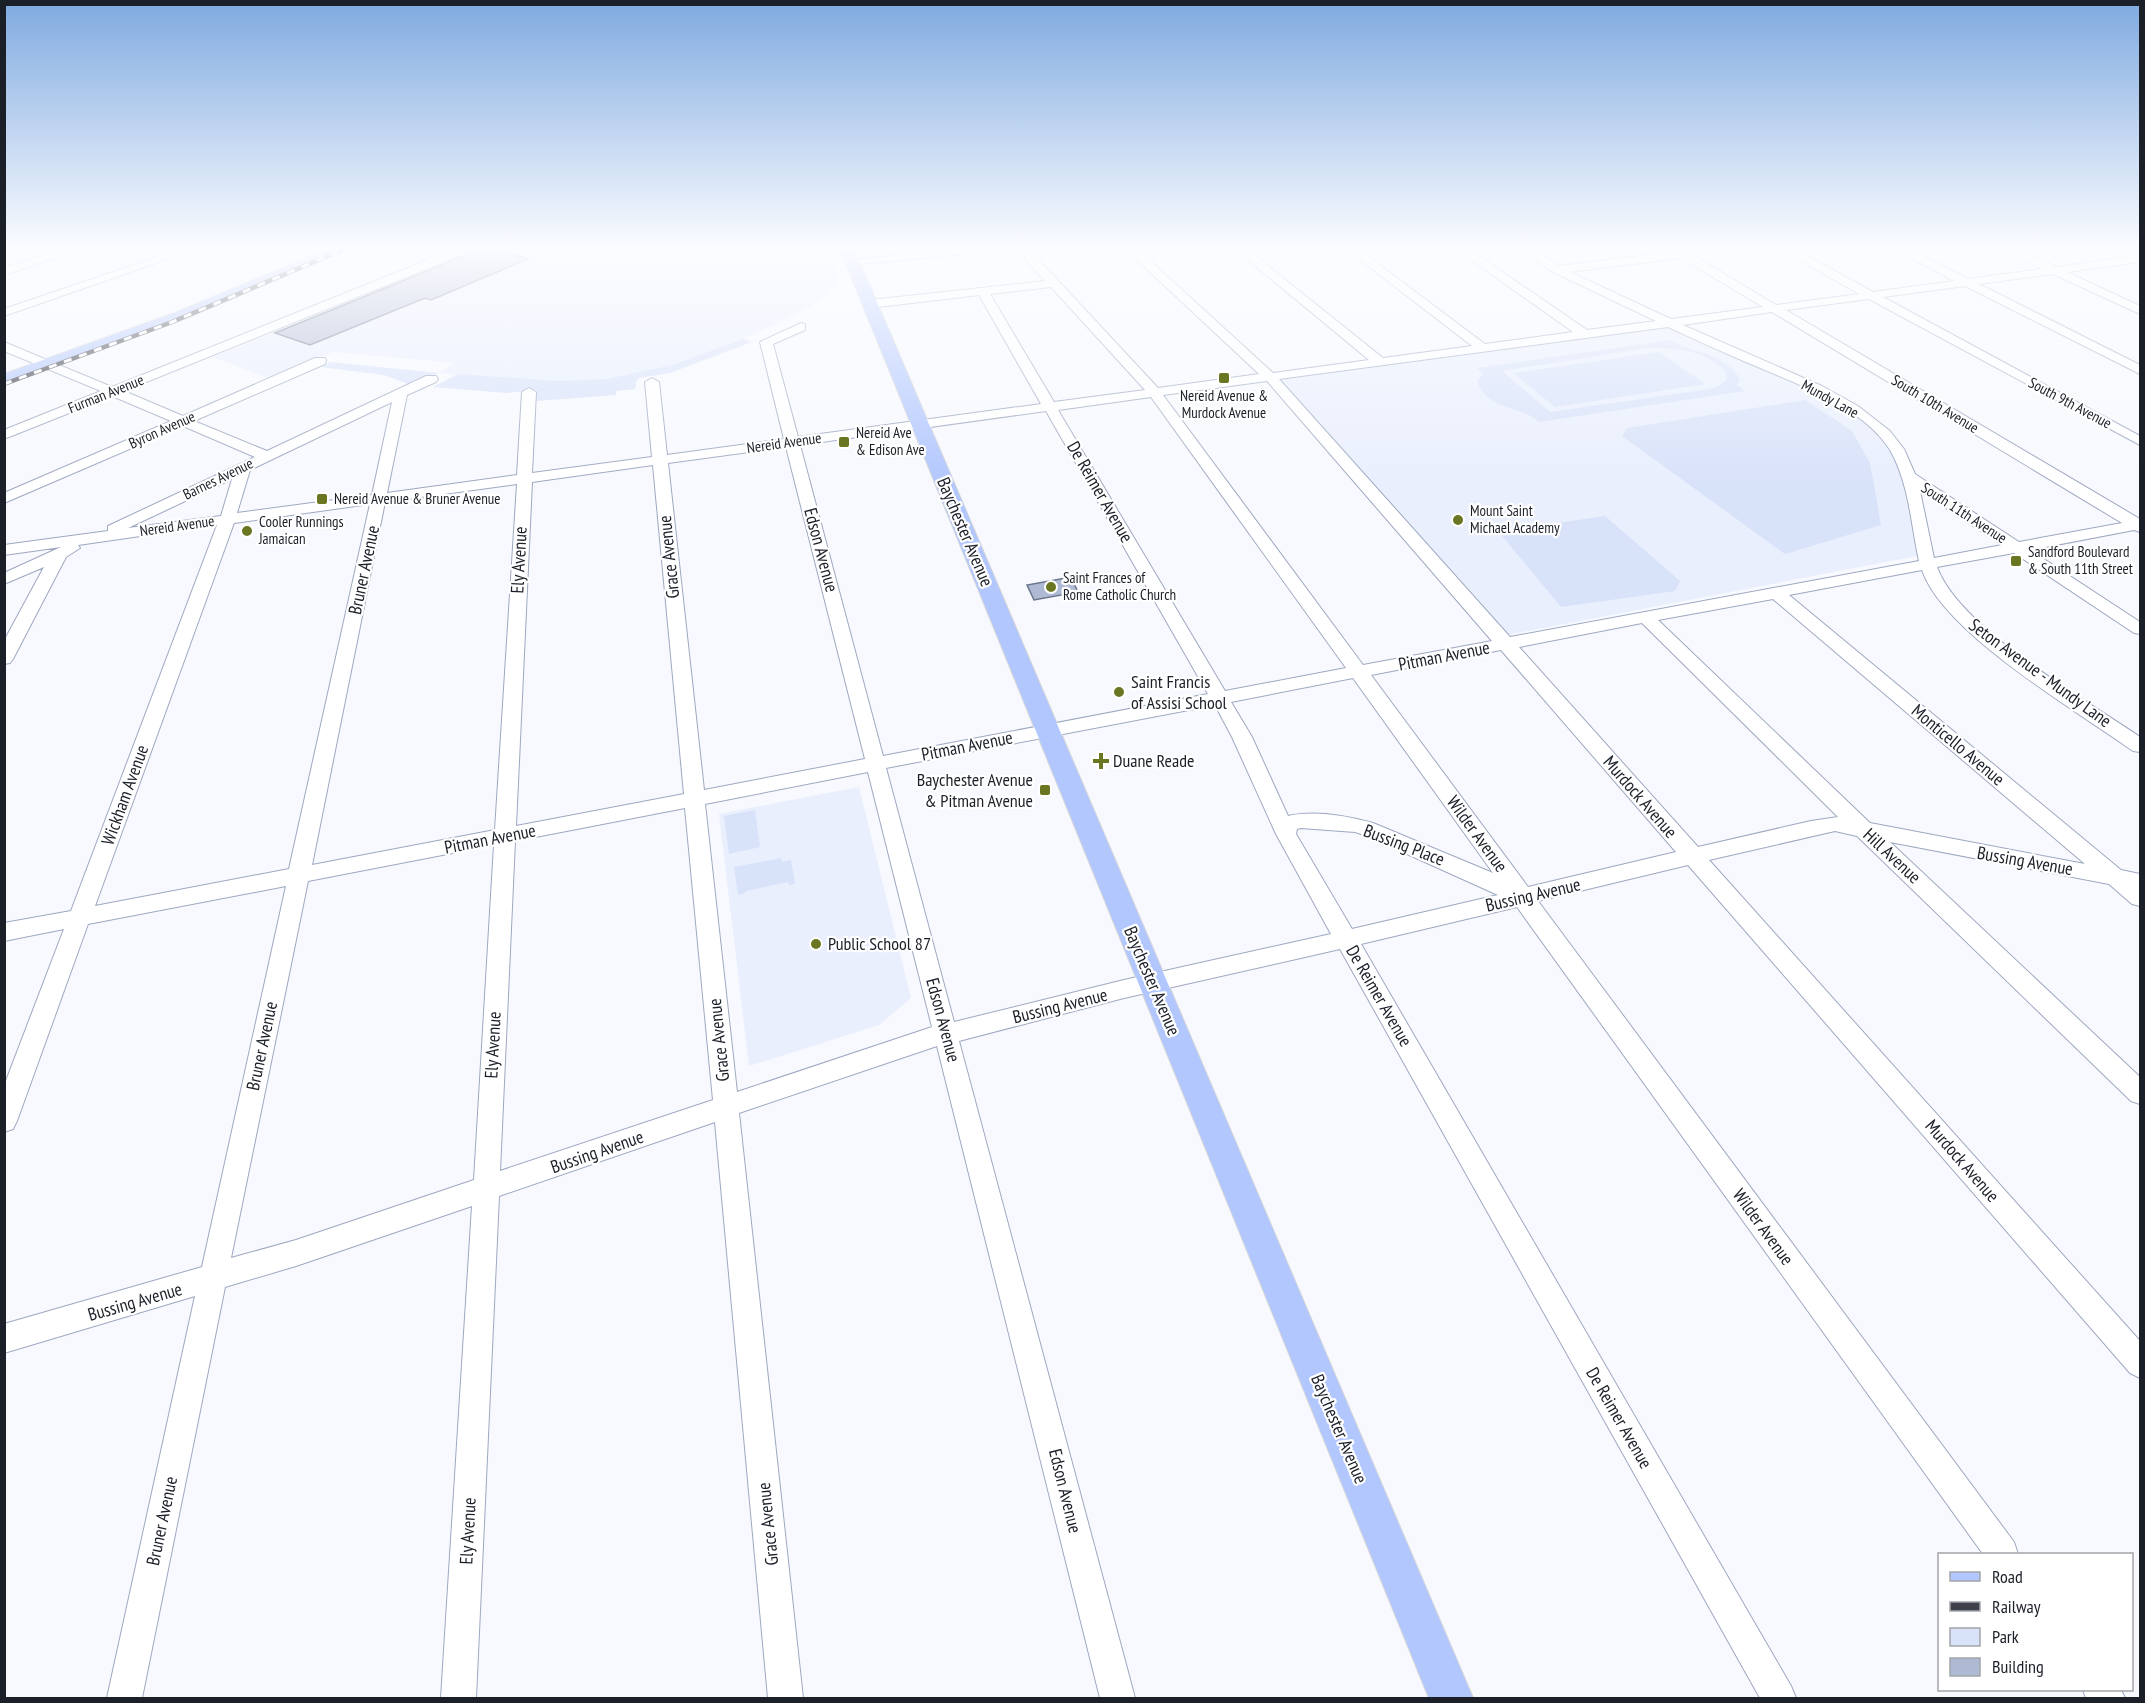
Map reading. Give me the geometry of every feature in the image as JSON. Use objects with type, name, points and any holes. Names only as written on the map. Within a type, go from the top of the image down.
[{"type":"main road","points":[[4,380],[156,324]]},
{"type":"main road","name":"Baychester Avenue","points":[[879,324],[1451,1698]]},
{"type":"street","name":"Furman Avenue","points":[[4,435],[280,324]]},
{"type":"street","name":"De Reimer Avenue","points":[[1002,324],[1220,698],[1242,737],[1286,834],[1779,1698]]},
{"type":"street","name":"Wilder Avenue","points":[[1092,324],[1154,392],[2001,1553]]},
{"type":"street","name":"Murdock Avenue","points":[[1213,324],[1270,377],[2140,1363]]},
{"type":"street","points":[[1333,324],[1380,362]]},
{"type":"street","points":[[1452,324],[1483,348]]},
{"type":"street","points":[[1570,324],[1584,334]]},
{"type":"street","name":"Nereid Avenue","points":[[4,550],[1658,324]]},
{"type":"street","name":"Mundy Lane","points":[[1673,324],[1808,385],[1846,405],[1874,425],[1891,442],[1908,476],[1918,530],[1929,563]]},
{"type":"street","name":"South 10th Avenue","points":[[1804,324],[2139,525]]},
{"type":"street","name":"South 9th Avenue","points":[[1925,324],[2140,441]]},
{"type":"street","points":[[2051,324],[2140,370]]},
{"type":"street","name":"Edson Avenue","points":[[801,327],[766,342],[1118,1698]]},
{"type":"street","points":[[4,346],[266,456]]},
{"type":"street","name":"Byron Avenue","points":[[4,499],[320,361]]},
{"type":"street","name":"Barnes Avenue","points":[[4,579],[97,538],[431,379]]},
{"type":"street","name":"Grace Avenue","points":[[652,382],[786,1698]]},
{"type":"street","name":"Ely Avenue","points":[[459,1698],[529,392]]},
{"type":"street","name":"Bruner Avenue","points":[[124,1698],[401,393]]},
{"type":"street","name":"Wickham Avenue","points":[[4,1121],[226,520],[243,468]]},
{"type":"street","name":"South 11th Avenue","points":[[1908,476],[2140,629]]},
{"type":"street","name":"Pitman Avenue","points":[[4,932],[1047,730],[2139,525]]},
{"type":"street","points":[[4,659],[59,554]]},
{"type":"street","name":"Seton Avenue - Mundy Lane","points":[[1929,563],[1938,588],[1976,628],[2021,663],[2140,746]]},
{"type":"street","name":"Monticello Avenue","points":[[1776,593],[2140,898]]},
{"type":"street","name":"Hill Avenue","points":[[1646,618],[2140,1093]]},
{"type":"street","name":"Bussing Place","points":[[1286,834],[1287,826],[1301,821],[1355,825],[1374,830],[1469,870],[1523,897]]},
{"type":"street","name":"Bussing Avenue","points":[[4,1339],[213,1279],[486,1189],[655,1132],[725,1105],[922,1040],[1153,983],[1835,824],[2140,882]]},
{"type":"shaded area","points":[[293,324],[775,324],[672,365],[606,379],[519,380],[439,373],[455,363],[333,352],[270,379],[213,357]]},
{"type":"shaded area","points":[[1669,326],[1835,401],[1867,421],[1883,438],[1899,465],[1917,556],[1507,635],[1280,380]]},
{"type":"shaded area","name":"Public School 87","points":[[859,787],[911,998],[879,1025],[749,1066],[719,814]]},
{"type":"green space","points":[[743,339],[752,342],[670,373],[639,378],[635,389],[616,391],[616,395],[536,401],[537,390],[506,393],[433,387],[458,374],[557,381],[606,379],[672,365]]},
{"type":"green space","points":[[1671,340],[1725,363],[1740,379],[1737,385],[1745,391],[1539,422],[1531,416],[1490,399],[1477,381],[1483,374],[1477,368]],"holes":[[[1659,348],[1699,354],[1725,371],[1727,379],[1719,386],[1710,389],[1550,412],[1502,371]]]},
{"type":"green space","points":[[1659,352],[1705,384],[1555,407],[1513,373]]},
{"type":"green space","points":[[330,362],[439,373],[408,384],[384,375],[321,367]]},
{"type":"green space","points":[[1805,400],[1852,431],[1870,463],[1881,525],[1785,554],[1622,436],[1627,428]]},
{"type":"green space","points":[[1605,516],[1680,581],[1675,591],[1561,607],[1499,532]]},
{"type":"green space","points":[[755,810],[760,847],[729,854],[724,816]]},
{"type":"green space","points":[[781,858],[782,862],[791,860],[795,884],[789,885],[788,882],[746,891],[738,895],[734,867]]},
{"type":"building","points":[[296,324],[360,324],[310,345],[275,333]]},
{"type":"building","name":"Saint Frances of Rome Catholic Church","points":[[1071,577],[1078,592],[1034,600],[1027,585]]},
{"type":"railway","points":[[4,384],[165,324]]},
{"type":"place","name":"Nereid Avenue & Murdock Avenue","points":[[1224,378]]},
{"type":"place","name":"Nereid Ave & Edison Ave","points":[[844,442]]},
{"type":"place","name":"Nereid Avenue & Bruner Avenue","points":[[322,499]]},
{"type":"place","name":"Mount Saint Michael Academy","points":[[1458,520]]},
{"type":"place","name":"Cooler Runnings Jamaican","points":[[247,531]]},
{"type":"place","name":"Sandford Boulevard & South 11th Street","points":[[2016,561]]},
{"type":"place","name":"Saint Frances of Rome Catholic Church","points":[[1051,587]]},
{"type":"place","name":"Saint Francis of Assisi School","points":[[1119,692]]},
{"type":"place","name":"Duane Reade","points":[[1101,761]]},
{"type":"place","name":"Baychester Avenue & Pitman Avenue","points":[[1045,790]]},
{"type":"place","name":"Public School 87","points":[[816,944]]}]
